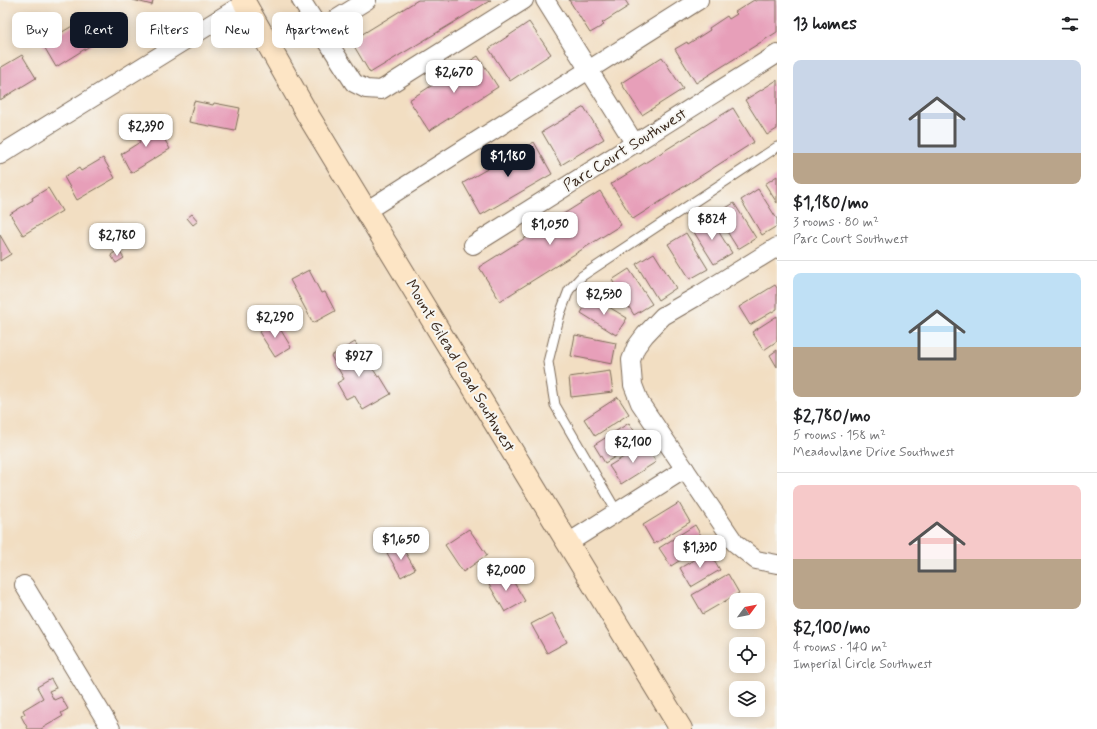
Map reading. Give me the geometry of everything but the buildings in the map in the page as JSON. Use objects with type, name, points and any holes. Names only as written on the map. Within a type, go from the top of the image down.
[{"type":"street","points":[[301,0],[308,12]]},
{"type":"street","points":[[348,12],[368,0]]},
{"type":"street","points":[[331,48],[354,83],[366,89],[381,90],[524,0]]},
{"type":"street","points":[[545,0],[635,144]]},
{"type":"street","points":[[366,211],[699,0]]},
{"type":"street","points":[[0,155],[244,1]]},
{"type":"street","name":"Mount Gilead Road Southwest","points":[[244,1],[310,117],[366,211],[681,729]]},
{"type":"street","name":"Parc Court Southwest","points":[[473,245],[777,54]]},
{"type":"street","points":[[777,247],[663,316],[636,347],[631,360],[633,385],[640,403],[735,543],[756,560],[777,564]]},
{"type":"street","points":[[568,543],[685,469]]},
{"type":"street","points":[[24,585],[112,729]]},
{"type":"lane","points":[[617,512],[556,405],[548,362],[560,314],[569,290],[582,276],[777,147]]}]
